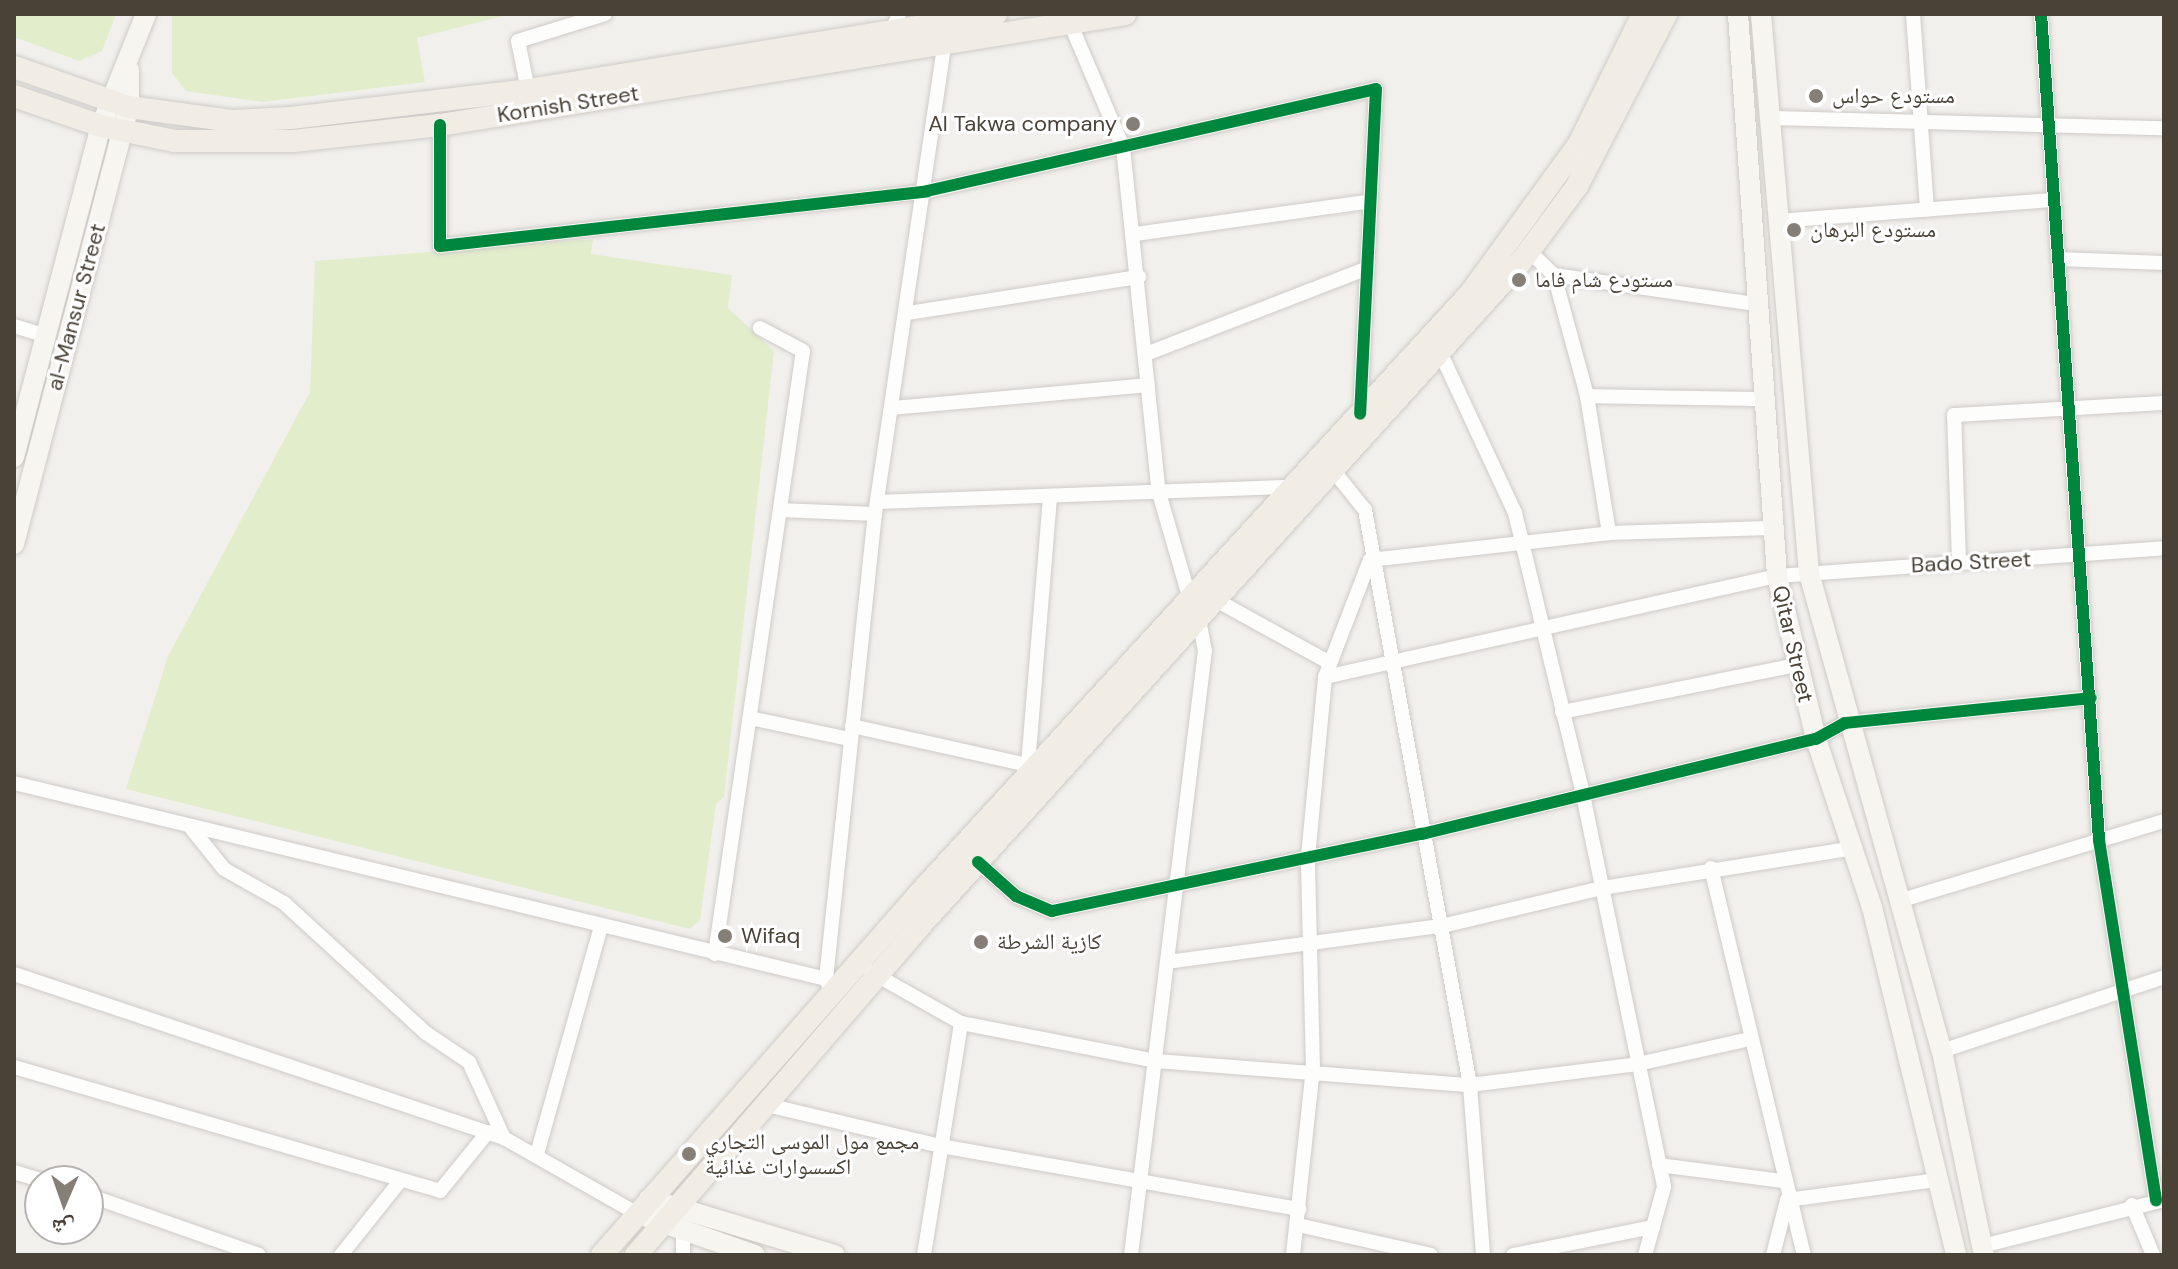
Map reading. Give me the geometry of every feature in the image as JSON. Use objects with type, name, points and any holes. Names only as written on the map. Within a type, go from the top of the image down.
[{"type":"main road","name":"al-Mansur Street","points":[[14,457],[46,336],[146,14]]},
{"type":"main road","name":"Kornish Street","points":[[14,67],[119,104],[248,120],[528,90],[896,22],[944,32],[996,14]]},
{"type":"main road","name":"Kornish Street","points":[[14,96],[111,129],[230,145],[440,125],[944,32],[1070,23],[1125,14]]},
{"type":"main road","points":[[636,1255],[674,1223],[767,1105],[1194,610],[1293,487],[1517,237],[1579,144],[1643,14]]},
{"type":"main road","points":[[602,1255],[828,986],[860,961],[1027,771],[1194,610],[1216,600],[1529,251],[1577,186],[1666,14]]},
{"type":"main road","name":"Qitar Street","points":[[1738,14],[1770,528],[1777,576],[1816,739],[1854,848],[1956,1255]]},
{"type":"main road","name":"Qitar Street","points":[[1761,14],[1809,573],[1845,723],[1942,1051],[1983,1250]]},
{"type":"main road","name":"al-Mansur Street","points":[[14,544],[111,129]]},
{"type":"main road","points":[[1759,343],[1788,341]]},
{"type":"main road","points":[[643,1206],[674,1223],[755,1255]]},
{"type":"main road","points":[[674,1223],[835,1255]]},
{"type":"street","points":[[528,90],[518,41],[605,14]]},
{"type":"street","points":[[1913,14],[1927,210]]},
{"type":"street","points":[[1983,1250],[2132,1205],[2160,1200],[2127,989],[2099,840],[2072,406],[2041,14]]},
{"type":"street","points":[[1070,23],[1123,147],[1135,234],[1159,493],[1205,651],[1143,1184],[1131,1255]]},
{"type":"street","points":[[828,986],[876,508],[927,191],[944,32]]},
{"type":"street","points":[[440,125],[440,246],[927,191],[1376,89],[1365,202],[1360,414]]},
{"type":"street","points":[[1771,118],[2164,128]]},
{"type":"street","points":[[1778,221],[2054,200]]},
{"type":"street","points":[[1135,234],[1365,202]]},
{"type":"street","points":[[1529,251],[1554,275],[1587,396],[1609,533]]},
{"type":"street","points":[[2059,259],[2164,263]]},
{"type":"street","points":[[1146,354],[1363,270]]},
{"type":"street","points":[[1554,275],[1756,304]]},
{"type":"street","points":[[908,313],[1139,277]]},
{"type":"street","points":[[14,326],[46,336]]},
{"type":"street","points":[[715,954],[803,351],[760,328]]},
{"type":"street","points":[[1440,352],[1515,513],[1583,795],[1664,1187],[1645,1255]]},
{"type":"street","points":[[892,408],[1148,385]]},
{"type":"street","points":[[1587,396],[1762,399]]},
{"type":"street","points":[[1959,562],[1954,415],[2164,403]]},
{"type":"street","points":[[1333,470],[1365,510],[1370,560],[1388,660],[1442,926],[1470,1085],[1483,1255]]},
{"type":"street","points":[[780,510],[1293,487]]},
{"type":"street","points":[[750,718],[851,733],[1027,771],[1050,497]]},
{"type":"street","points":[[1370,560],[1609,533],[1770,528]]},
{"type":"street","name":"Bado Street","points":[[1328,670],[1388,660],[1777,576],[1959,562],[2081,557],[2164,548]]},
{"type":"street","points":[[1293,1255],[1313,1069],[1308,857],[1328,670],[1370,560]]},
{"type":"street","points":[[1216,600],[1328,670]]},
{"type":"street","points":[[1562,712],[1797,665]]},
{"type":"street","points":[[978,862],[1016,896],[1052,911],[1176,889],[1308,857],[1422,834],[1816,739],[1845,723],[2091,698]]},
{"type":"street","points":[[14,783],[192,829],[715,954],[828,986],[847,1011]]},
{"type":"street","points":[[1899,901],[2164,821]]},
{"type":"street","points":[[192,829],[224,869],[284,903],[469,1062],[504,1138]]},
{"type":"street","points":[[1167,962],[1312,947],[1442,926],[1602,888],[1711,868],[1854,848]]},
{"type":"street","points":[[1711,868],[1787,1200],[1804,1255]]},
{"type":"street","points":[[537,1154],[601,927]]},
{"type":"street","points":[[860,961],[876,977],[961,1023],[1156,1061],[1313,1069],[1470,1085],[1638,1064],[1750,1039]]},
{"type":"street","points":[[14,974],[488,1132],[643,1206]]},
{"type":"street","points":[[1942,1051],[2164,977]]},
{"type":"street","points":[[924,1255],[961,1023]]},
{"type":"street","points":[[14,1067],[440,1191],[488,1132]]},
{"type":"street","points":[[767,1105],[941,1146],[1143,1184],[1300,1209]]},
{"type":"street","points":[[1659,1165],[1783,1181]]},
{"type":"street","points":[[1787,1200],[1936,1180]]},
{"type":"street","points":[[341,1255],[400,1181]]},
{"type":"street","points":[[1773,1255],[1787,1200]]},
{"type":"street","points":[[104,1201],[259,1255]]},
{"type":"street","points":[[2132,1205],[2153,1255]]},
{"type":"street","points":[[674,1223],[683,1255]]},
{"type":"street","points":[[1298,1225],[1431,1255]]},
{"type":"street","points":[[1513,1255],[1653,1227]]},
{"type":"green space","points":[[14,14],[116,14],[102,51],[79,61],[14,37]]},
{"type":"green space","points":[[172,14],[511,14],[417,38],[425,82],[263,102],[186,91],[172,73]]},
{"type":"green space","points":[[593,239],[591,254],[732,275],[728,308],[774,351],[724,797],[716,804],[700,920],[690,929],[126,789],[168,656],[310,392],[315,261]]},
{"type":"cycle path","points":[[2041,14],[2099,840],[2156,1201]]},
{"type":"cycle path","points":[[440,125],[440,246],[927,191],[1376,89],[1360,414]]},
{"type":"cycle path","points":[[978,862],[1016,896],[1052,911],[1422,834],[1816,739],[1845,723],[2091,698]]},
{"type":"place","name":"مستودع حواس","points":[[1816,96]]},
{"type":"place","name":"Al Takwa company","points":[[1133,124]]},
{"type":"place","name":"مستودع البرهان","points":[[1794,230]]},
{"type":"place","name":"مستودع شام فاما","points":[[1519,280]]},
{"type":"place","name":"Wifaq","points":[[725,936]]},
{"type":"place","name":"كازية الشرطة","points":[[981,942]]},
{"type":"place","name":"مجمع مول الموسى التجاري اكسسوارات غذائية","points":[[689,1154]]}]
